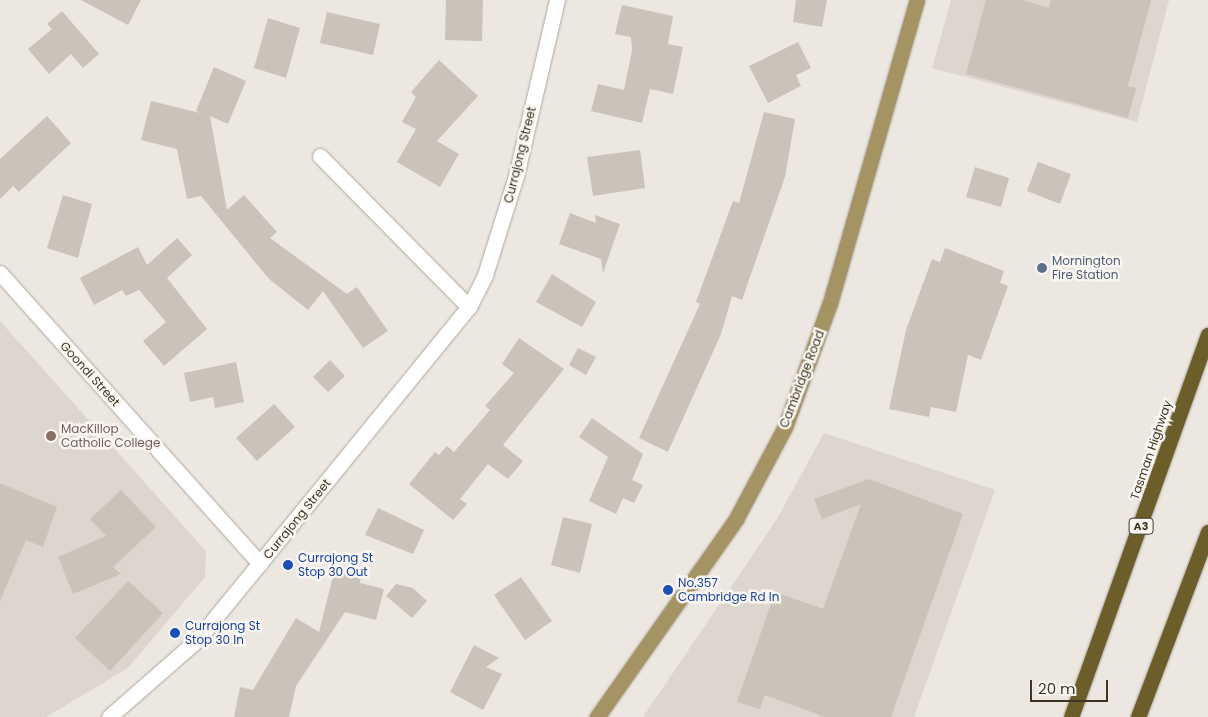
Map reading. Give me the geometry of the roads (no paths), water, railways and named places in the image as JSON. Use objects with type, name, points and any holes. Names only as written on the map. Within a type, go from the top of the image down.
[{"type":"highway","name":"Tasman Highway","points":[[1071,717],[1208,334]]},
{"type":"highway","points":[[1138,717],[1208,532]]},
{"type":"main road","name":"Cambridge Road","points":[[597,717],[731,527],[784,427],[830,303],[917,0]]},
{"type":"street","name":"Currajong Street","points":[[109,717],[166,672],[260,564],[469,306],[485,275],[516,176],[557,0]]},
{"type":"street","points":[[320,156],[469,306]]},
{"type":"street","name":"Goondi Street","points":[[0,273],[260,564]]},
{"type":"place","name":"Mornington Fire Station","points":[[1042,268]]},
{"type":"place","name":"MacKillop Catholic College","points":[[51,436]]},
{"type":"place","name":"Currajong St Stop 30 Out","points":[[288,565]]},
{"type":"place","name":"No.357 Cambridge Rd In","points":[[668,590]]},
{"type":"place","name":"Currajong St Stop 30 In","points":[[175,633]]}]
